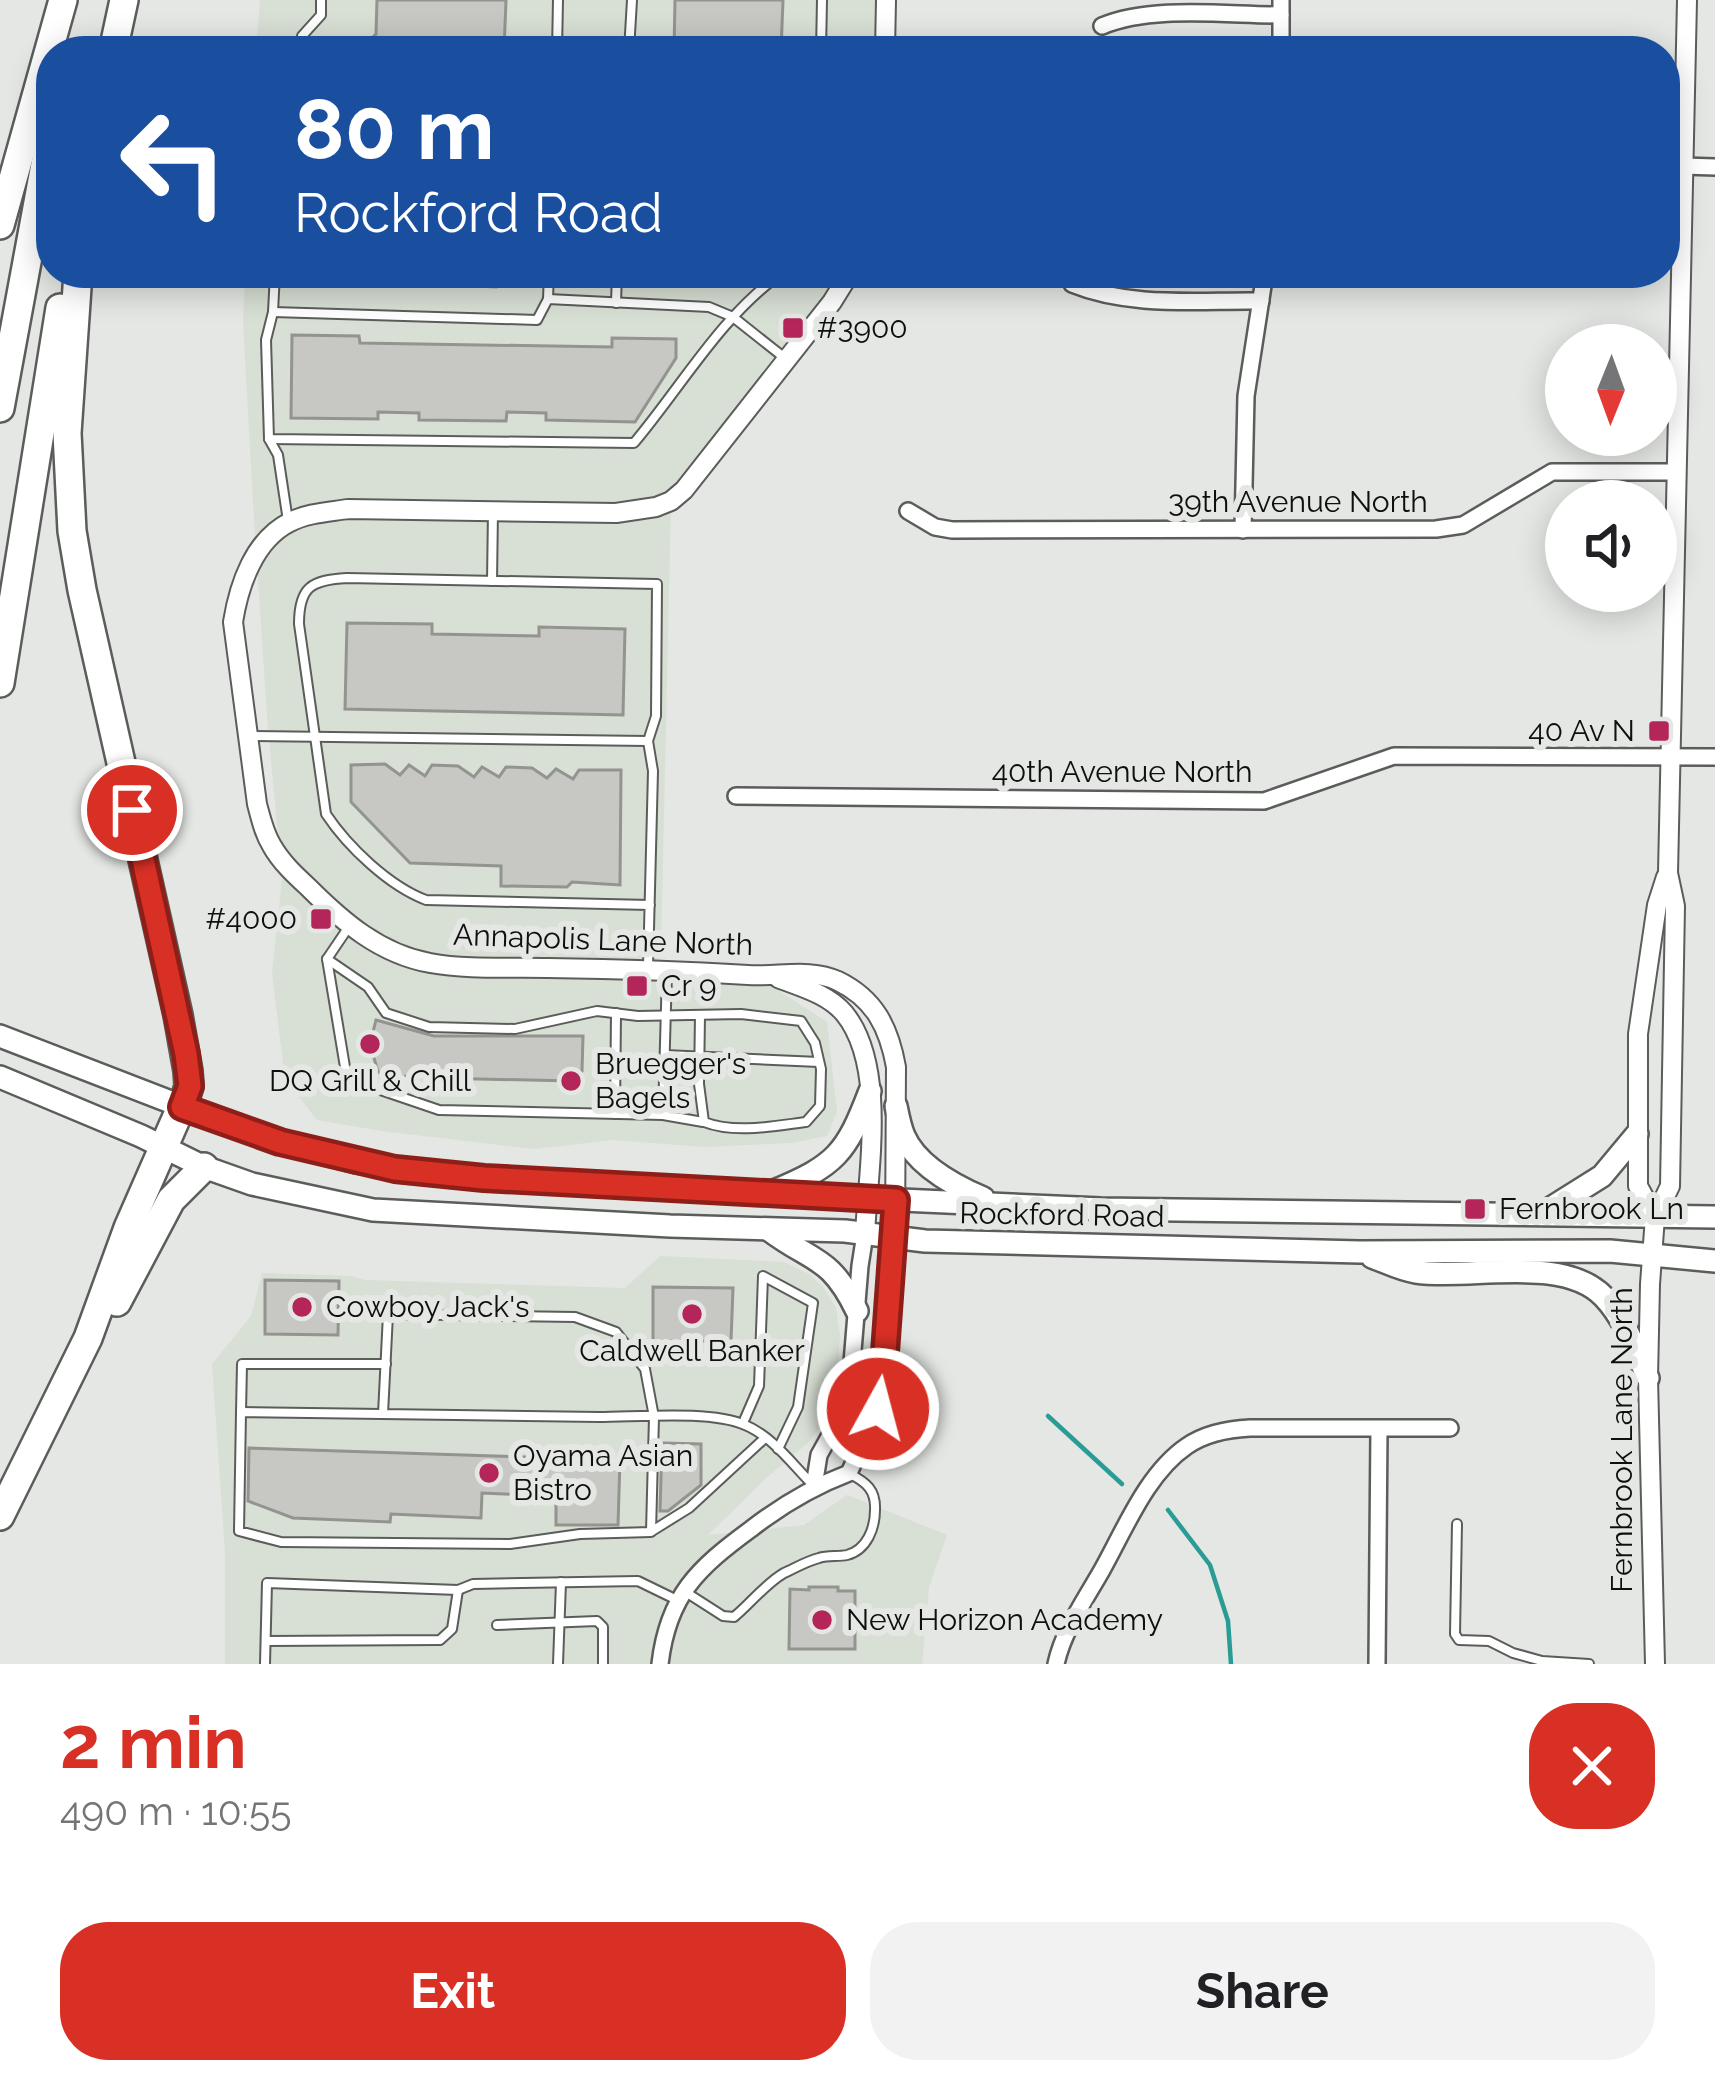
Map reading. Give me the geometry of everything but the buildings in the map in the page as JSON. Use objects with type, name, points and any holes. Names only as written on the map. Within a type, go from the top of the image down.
[{"type":"highway","points":[[53,36],[63,0]]},
{"type":"highway","points":[[69,36],[76,0]]},
{"type":"highway","points":[[116,36],[124,0]]},
{"type":"highway","points":[[0,225],[36,96]]},
{"type":"highway","points":[[0,408],[36,213]]},
{"type":"highway","points":[[0,683],[64,288]]},
{"type":"highway","points":[[0,1516],[88,1338],[152,1168],[190,1086],[72,531],[67,433],[77,288]]},
{"type":"highway","points":[[88,1338],[115,1306],[171,1200],[204,1167]]},
{"type":"main road","name":"Rockford Road","points":[[0,1036],[280,1142],[442,1175],[1000,1205],[1715,1217]]},
{"type":"main road","name":"Rockford Road","points":[[0,1077],[251,1184],[373,1210],[866,1234],[925,1241],[1360,1252],[1610,1252],[1715,1261]]},
{"type":"main road","points":[[768,1194],[815,1174],[837,1156],[856,1129],[870,1091]]},
{"type":"main road","points":[[896,1106],[905,1140],[928,1165],[957,1187],[1000,1205]]},
{"type":"main road","points":[[1540,1215],[1602,1176],[1637,1133]]},
{"type":"main road","points":[[768,1229],[833,1271],[856,1311]]},
{"type":"main road","points":[[1360,1252],[1414,1272],[1548,1274],[1581,1281],[1606,1299],[1623,1323],[1648,1378]]},
{"type":"street","points":[[885,36],[886,0]]},
{"type":"street","name":"Fernbrook Lane North","points":[[1655,1664],[1648,1378],[1654,1217],[1670,1186],[1676,906],[1668,872],[1687,0]]},
{"type":"street","points":[[1102,26],[1124,16],[1281,8]]},
{"type":"street","points":[[1683,166],[1715,167]]},
{"type":"street","points":[[289,523],[349,509],[616,513],[670,501],[699,473],[839,288]]},
{"type":"street","points":[[1082,288],[1128,300],[1261,301]]},
{"type":"street","points":[[1244,530],[1246,396],[1263,288]]},
{"type":"street","name":"39th Avenue North","points":[[908,511],[952,530],[1436,530],[1462,525],[1552,472],[1677,472]]},
{"type":"street","name":"Annapolis Lane North","points":[[289,523],[249,565],[233,622],[257,804],[262,826],[288,867],[349,926],[391,950],[427,963],[774,977],[815,973],[840,982],[867,1000],[891,1041],[896,1067],[895,1238]]},
{"type":"street","name":"40th Avenue North","points":[[736,796],[1264,801],[1394,756],[1715,757]]},
{"type":"street","name":"Fernbrook Lane North","points":[[1654,1217],[1638,1186],[1640,1018],[1657,905],[1668,872]]},
{"type":"street","name":"Annapolis Lane North","points":[[774,977],[832,1002],[856,1033],[866,1058],[870,1091],[866,1234]]},
{"type":"street","points":[[814,1486],[819,1455],[843,1412],[850,1388],[866,1234]]},
{"type":"street","points":[[660,1664],[664,1636],[681,1596],[710,1558],[785,1503],[849,1473],[878,1409],[895,1238]]},
{"type":"street","points":[[1056,1664],[1068,1631],[1150,1487],[1188,1445],[1229,1429],[1450,1428]]},
{"type":"street","points":[[1377,1664],[1379,1429]]},
{"type":"lane","points":[[302,36],[321,15],[321,0]]},
{"type":"lane","points":[[558,36],[559,0]]},
{"type":"lane","points":[[630,36],[632,0]]},
{"type":"lane","points":[[821,36],[822,0]]},
{"type":"lane","points":[[274,288],[266,340],[269,439],[278,455],[289,523]]},
{"type":"lane","points":[[273,312],[537,320],[548,288]]},
{"type":"lane","points":[[616,288],[616,302]]},
{"type":"lane","points":[[269,439],[634,443],[760,288]]},
{"type":"lane","points":[[548,299],[710,307],[734,316],[787,360]]},
{"type":"lane","points":[[492,581],[494,511]]},
{"type":"lane","points":[[650,904],[426,900],[403,891],[339,832],[326,814],[298,624],[298,603],[309,586],[347,578],[657,584],[656,716],[648,741],[653,771],[650,904],[665,1016],[663,1115]]},
{"type":"lane","points":[[248,736],[648,741]]},
{"type":"lane","points":[[327,959],[368,987],[386,1013],[429,1027],[515,1029],[597,1011],[741,1014],[801,1021],[815,1043],[820,1106],[806,1122],[715,1126],[663,1115],[439,1110],[354,1082],[345,1067],[327,959],[349,926]]},
{"type":"lane","points":[[615,1114],[616,1013]]},
{"type":"lane","points":[[700,1015],[704,1122]]},
{"type":"lane","points":[[664,1055],[819,1061]]},
{"type":"lane","points":[[742,1424],[759,1386],[764,1276],[813,1303],[798,1407],[778,1449]]},
{"type":"lane","points":[[383,1414],[388,1314],[575,1317],[616,1332],[645,1369],[654,1417],[650,1532]]},
{"type":"lane","points":[[386,1364],[242,1364],[238,1531],[281,1542],[464,1544],[650,1532],[689,1508],[764,1438]]},
{"type":"lane","points":[[241,1412],[714,1418],[742,1424],[764,1438],[814,1486]]},
{"type":"lane","points":[[265,1664],[267,1583],[458,1590],[473,1584],[638,1581],[734,1617],[779,1576],[814,1559],[857,1551],[870,1536],[876,1516],[872,1490],[849,1473]]},
{"type":"lane","points":[[1456,1524],[1455,1634],[1459,1640],[1489,1641],[1542,1661],[1588,1664]]},
{"type":"lane","points":[[558,1664],[561,1582]]},
{"type":"lane","points":[[266,1641],[440,1640],[452,1629],[458,1590]]},
{"type":"lane","points":[[497,1625],[596,1621],[603,1627],[603,1664]]},
{"type":"shaded area","points":[[260,0],[887,0],[886,36],[257,36]]},
{"type":"shaded area","points":[[244,288],[836,288],[671,501],[661,949],[656,985],[770,985],[827,1022],[837,1112],[827,1136],[791,1143],[704,1147],[613,1140],[534,1149],[317,1120],[285,1079],[272,974],[282,879]]},
{"type":"shaded area","points":[[660,1256],[784,1262],[824,1288],[836,1308],[840,1335],[837,1380],[823,1423],[808,1443],[708,1535],[804,1525],[847,1495],[947,1535],[929,1587],[922,1664],[225,1664],[225,1553],[212,1364],[251,1316],[262,1273],[625,1288]]},
{"type":"waterway","points":[[1048,1416],[1122,1484]]},
{"type":"waterway","points":[[1168,1510],[1210,1565],[1228,1621],[1231,1664]]},
{"type":"place","name":"#3900","points":[[793,328]]},
{"type":"place","name":"40 Av N","points":[[1659,731]]},
{"type":"place","name":"#4000","points":[[321,919]]},
{"type":"place","name":"Cr 9","points":[[637,986]]},
{"type":"place","name":"DQ Grill & Chill","points":[[370,1044]]},
{"type":"place","name":"Bruegger's Bagels","points":[[571,1081]]},
{"type":"place","name":"Fernbrook Ln","points":[[1475,1209]]},
{"type":"place","name":"Cowboy Jack's","points":[[302,1307]]},
{"type":"place","name":"Caldwell Banker","points":[[692,1314]]},
{"type":"place","name":"Oyama Asian Bistro","points":[[489,1473]]},
{"type":"place","name":"New Horizon Academy","points":[[822,1620]]},
{"type":"route","points":[[132,810],[186,1054],[190,1086],[182,1107],[256,1136],[395,1169],[896,1200],[878,1409]]}]
